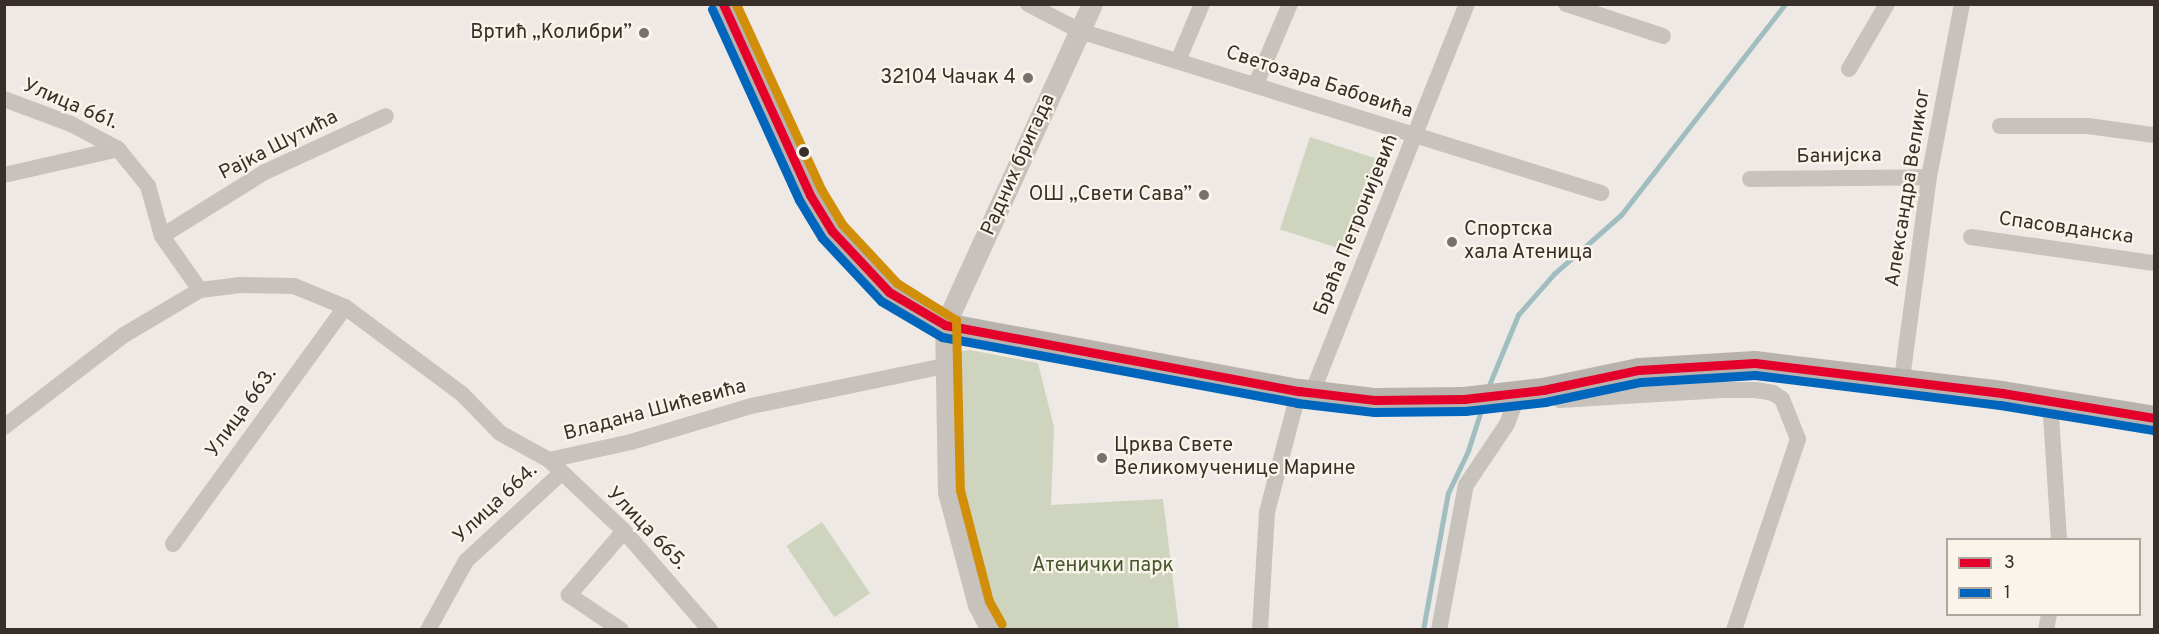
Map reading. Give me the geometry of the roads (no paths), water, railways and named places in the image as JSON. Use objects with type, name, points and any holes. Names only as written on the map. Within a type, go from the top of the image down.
[{"type":"main road","points":[[723,4],[810,195],[832,231],[889,292],[945,326],[1306,392],[1406,402],[1514,394],[1639,370],[1688,365],[1755,363],[1902,379],[2050,400],[2154,418]]},
{"type":"street","name":"Светозара Бабовића","points":[[1028,4],[1080,31],[1601,193]]},
{"type":"street","name":"Радних бригада","points":[[945,326],[1092,4]]},
{"type":"street","points":[[1178,62],[1202,4]]},
{"type":"street","points":[[1256,84],[1290,4]]},
{"type":"street","name":"Браћа Петронијевић","points":[[1260,630],[1267,512],[1306,392],[1415,136],[1467,4]]},
{"type":"street","points":[[1566,4],[1663,36]]},
{"type":"street","points":[[1849,69],[1887,4]]},
{"type":"street","name":"Александра Великог","points":[[1902,379],[1929,177],[1962,4]]},
{"type":"street","name":"Улица 661.","points":[[4,99],[71,124],[118,148],[148,186],[162,236],[200,290]]},
{"type":"street","name":"Рајка Шутића","points":[[162,236],[265,172],[386,116]]},
{"type":"street","points":[[2000,126],[2088,126],[2154,135]]},
{"type":"street","name":"Улица 661.","points":[[4,175],[118,148]]},
{"type":"street","name":"Банијска","points":[[1750,179],[1929,177]]},
{"type":"street","name":"Спасовданска","points":[[1971,237],[2154,263]]},
{"type":"street","name":"Владана Шићевића","points":[[4,427],[124,335],[200,290],[241,285],[294,286],[345,307],[462,394],[500,433],[549,460],[631,442],[751,406],[945,366]]},
{"type":"street","name":"Улица 663.","points":[[173,544],[345,307]]},
{"type":"street","points":[[945,326],[948,492],[974,594],[991,630]]},
{"type":"street","points":[[1543,390],[1560,400],[1723,390],[1756,390],[1773,393],[1782,399],[1798,439],[1734,630]]},
{"type":"street","points":[[1439,630],[1466,485],[1507,424],[1514,394]]},
{"type":"street","points":[[2050,400],[2058,538]]},
{"type":"street","name":"Улица 665.","points":[[549,460],[560,474],[624,531],[710,630]]},
{"type":"street","name":"Улица 664.","points":[[428,630],[466,561],[560,474]]},
{"type":"street","points":[[621,630],[569,595],[624,531]]},
{"type":"waterway","points":[[1487,390],[1518,315],[1554,274],[1621,215],[1785,4]]},
{"type":"waterway","points":[[1423,630],[1448,493],[1468,451],[1483,404]]},
{"type":"place","name":"Вртић „Колибри”","points":[[644,33]]},
{"type":"place","name":"32104 Чачак 4","points":[[1028,78]]},
{"type":"place","name":"ОШ „Свети Сава”","points":[[1204,195]]},
{"type":"place","name":"Спортска хала Атеница","points":[[1452,242]]},
{"type":"place","name":"Црква Свете Великомученице Марине","points":[[1102,458]]},
{"type":"park label","name":"Атенички парк","points":[[1103,566]]}]
